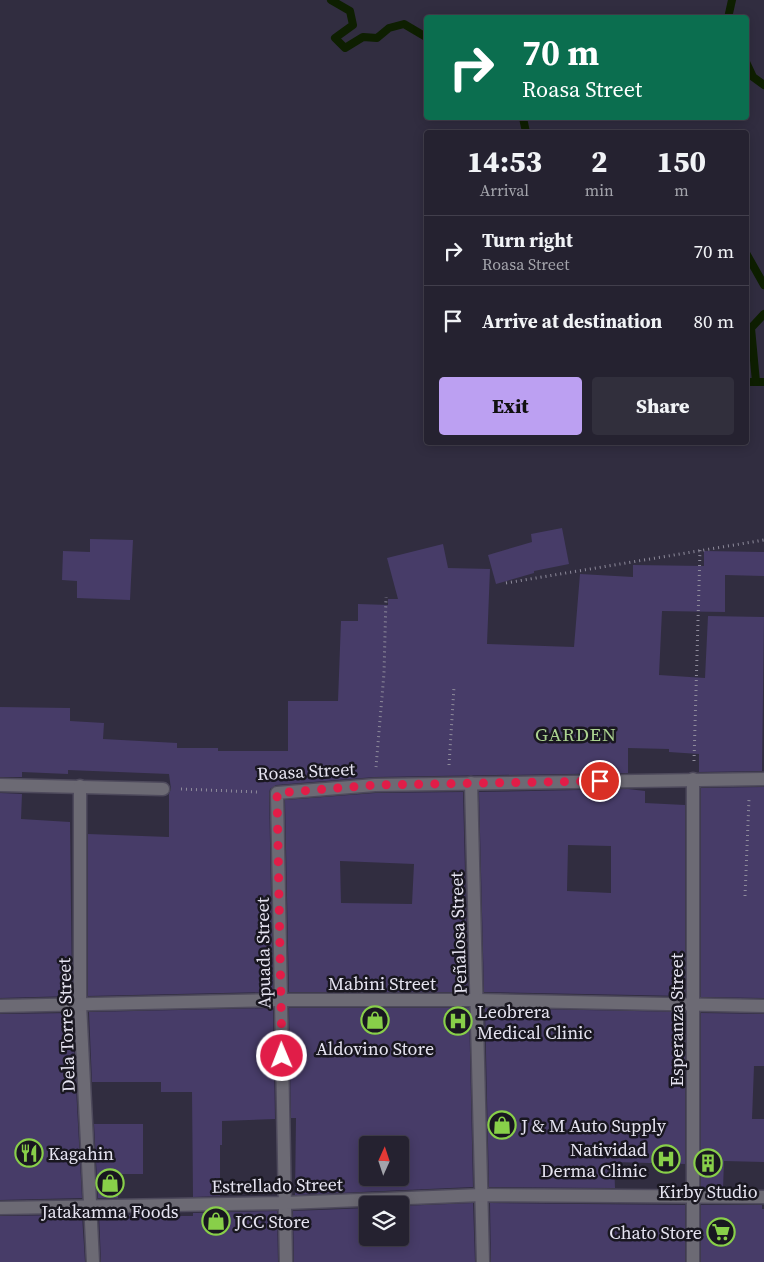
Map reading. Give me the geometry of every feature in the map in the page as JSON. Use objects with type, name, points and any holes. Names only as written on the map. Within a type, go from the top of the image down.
[{"type":"street","name":"Esperanza Street","points":[[692,1262],[693,779]]},
{"type":"street","name":"Roasa Street","points":[[277,793],[375,785],[764,779]]},
{"type":"street","name":"Peñalosa Street","points":[[471,783],[483,1262]]},
{"type":"street","points":[[0,785],[163,789]]},
{"type":"street","name":"Dela Torre Street","points":[[80,786],[80,1004],[94,1262]]},
{"type":"street","name":"Apuada Street","points":[[277,793],[286,1262]]},
{"type":"street","name":"Mabini Street","points":[[0,1006],[281,1000],[477,1000],[764,1006]]},
{"type":"street","name":"Estrellado Street","points":[[0,1208],[286,1203],[482,1195],[691,1198],[764,1197]]},
{"type":"path","points":[[506,583],[764,540]]},
{"type":"path","points":[[693,779],[700,550]]},
{"type":"path","points":[[375,785],[384,673],[386,597]]},
{"type":"path","points":[[448,783],[454,687]]},
{"type":"path","points":[[745,896],[750,778]]},
{"type":"path","name":"Roasa Street","points":[[163,789],[277,793]]},
{"type":"building","points":[[562,528],[569,564],[534,571],[534,573],[496,584],[488,555],[532,542],[531,534]]},
{"type":"building","points":[[90,539],[133,540],[130,600],[77,598],[77,581],[62,580],[63,551],[90,552]]},
{"type":"building","points":[[443,544],[448,568],[490,569],[487,644],[574,647],[580,574],[633,577],[633,565],[704,566],[704,551],[764,552],[764,576],[725,575],[725,612],[662,611],[659,675],[705,678],[708,616],[764,617],[762,771],[699,772],[699,754],[669,752],[669,749],[628,748],[628,773],[375,777],[276,785],[270,789],[269,793],[273,992],[88,996],[88,834],[169,837],[169,794],[171,789],[169,774],[68,770],[68,774],[22,772],[22,777],[0,777],[0,707],[70,708],[70,721],[104,723],[103,739],[177,743],[177,748],[218,748],[218,751],[288,751],[288,701],[338,701],[341,621],[358,621],[358,604],[388,605],[388,599],[398,599],[387,558]]},
{"type":"building","points":[[764,787],[764,998],[701,997],[701,788]]},
{"type":"building","points":[[628,789],[645,791],[645,803],[685,805],[685,996],[484,992],[479,792]],"holes":[[[568,845],[611,846],[611,893],[567,891]]]},
{"type":"building","points":[[463,792],[468,992],[289,992],[285,800],[375,793]],"holes":[[[340,861],[414,864],[412,904],[341,903]]]},
{"type":"building","points":[[0,793],[22,794],[21,819],[70,822],[72,996],[0,998]]},
{"type":"building","points":[[273,1008],[275,1119],[222,1121],[220,1196],[193,1197],[192,1092],[161,1092],[161,1082],[92,1082],[89,1012]]},
{"type":"building","points":[[289,1008],[469,1008],[473,1187],[295,1195],[296,1118],[291,1118]]},
{"type":"building","points":[[485,1008],[685,1012],[685,1164],[614,1162],[615,1188],[489,1187]]},
{"type":"building","points":[[72,1013],[82,1198],[0,1200],[0,1014]]},
{"type":"building","points":[[701,1013],[764,1014],[764,1066],[754,1066],[752,1119],[764,1119],[764,1162],[724,1161],[723,1189],[701,1188]]},
{"type":"building","points":[[94,1124],[143,1124],[143,1174],[118,1174],[118,1198],[98,1198]]},
{"type":"building","points":[[473,1203],[475,1262],[294,1262],[293,1211],[359,1208],[359,1246],[409,1246],[409,1206]]},
{"type":"building","points":[[490,1203],[685,1205],[685,1262],[491,1262]]},
{"type":"building","points":[[701,1205],[762,1205],[762,1209],[764,1209],[764,1262],[701,1262]]},
{"type":"building","points":[[277,1211],[278,1262],[101,1262],[99,1214],[193,1216],[193,1213]]},
{"type":"building","points":[[82,1215],[85,1262],[0,1262],[0,1216]]},
{"type":"waterway","points":[[331,0],[350,11],[353,25],[335,38],[345,48],[363,37],[377,38],[389,28],[404,24],[424,36]]},
{"type":"waterway","points":[[729,15],[732,0]]},
{"type":"waterway","points":[[749,68],[753,77],[764,85]]},
{"type":"waterway","points":[[523,120],[526,130]]},
{"type":"waterway","points":[[749,258],[764,285]]},
{"type":"waterway","points":[[756,382],[751,328],[764,314]]},
{"type":"waterway","points":[[749,382],[764,382]]},
{"type":"place","name":"Aldovino Store","points":[[375,1020]]},
{"type":"place","name":"Leobrera Medical Clinic","points":[[458,1021]]},
{"type":"place","name":"J & M Auto Supply","points":[[502,1125]]},
{"type":"place","name":"Kagahin","points":[[29,1153]]},
{"type":"place","name":"Natividad Derma Clinic","points":[[666,1159]]},
{"type":"place","name":"Kirby Studio","points":[[708,1163]]},
{"type":"place","name":"Jatakamna Foods","points":[[110,1183]]},
{"type":"place","name":"JCC Store","points":[[216,1221]]},
{"type":"place","name":"Chato Store","points":[[721,1232]]},
{"type":"district","name":"GARDEN","points":[[576,734]]},
{"type":"route","points":[[282,1056],[277,793],[375,785],[600,781]]}]
